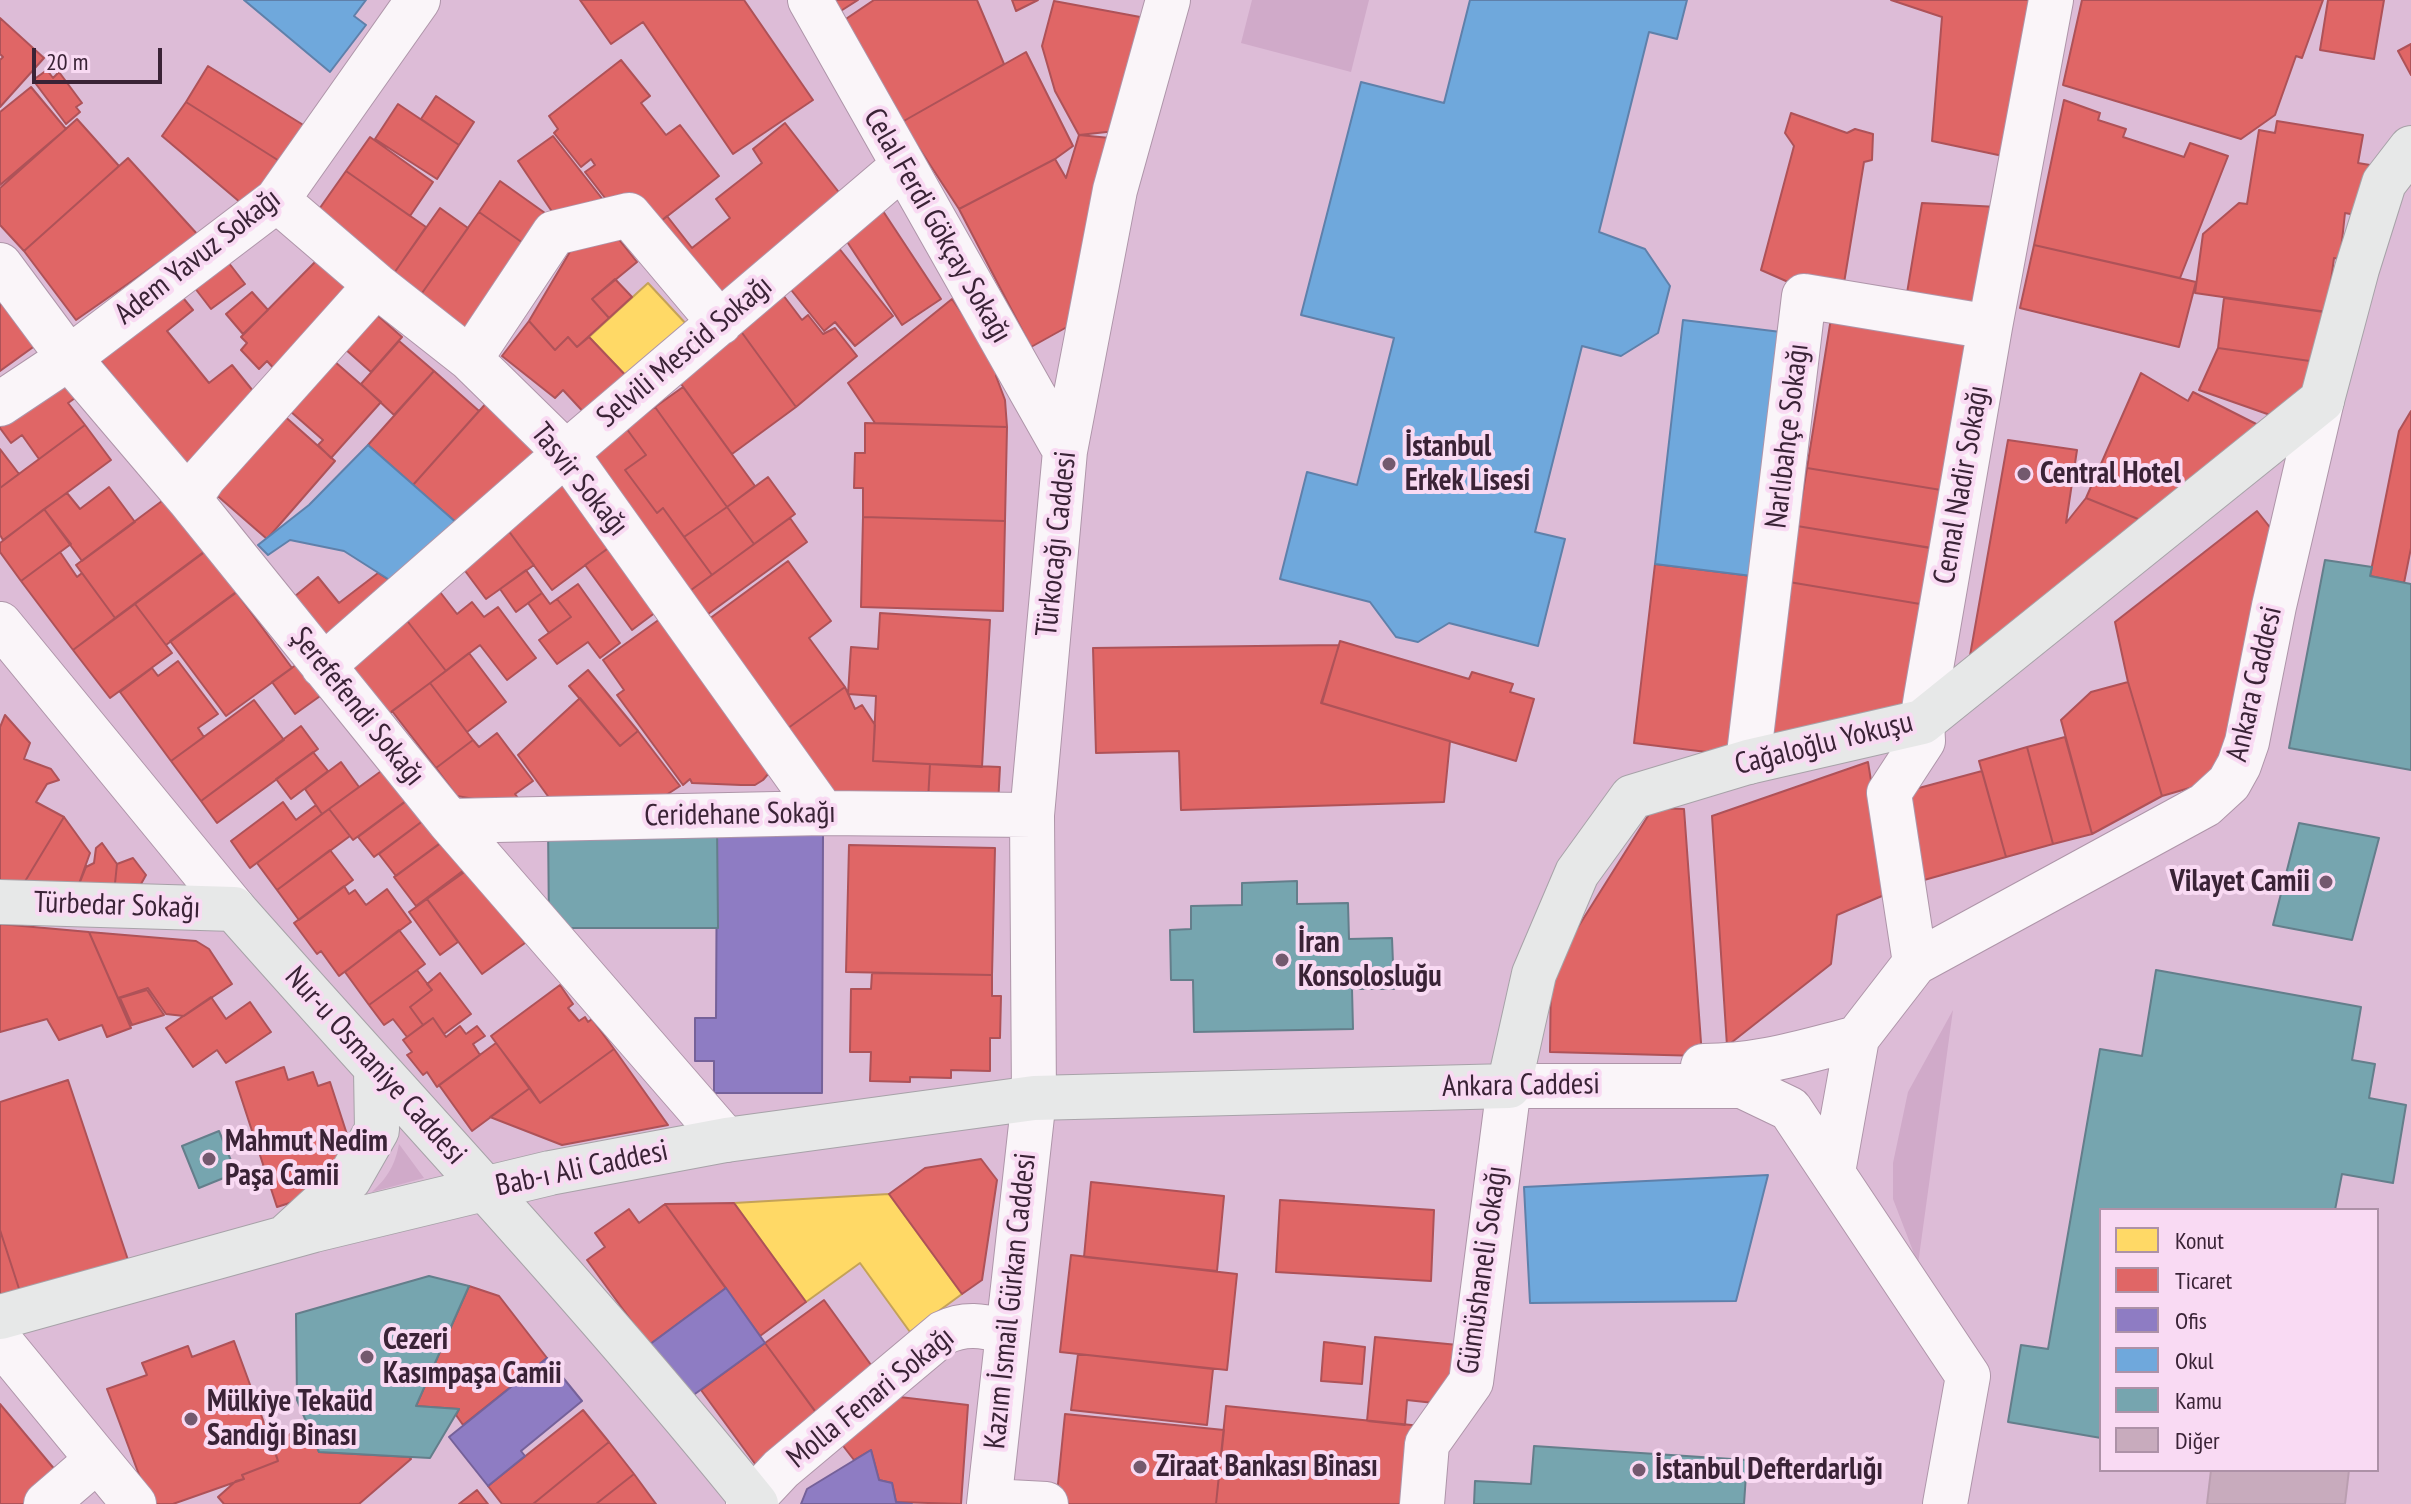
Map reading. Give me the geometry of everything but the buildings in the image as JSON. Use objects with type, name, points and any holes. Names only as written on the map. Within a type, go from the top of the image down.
[{"type":"main road","name":"Ankara Caddesi","points":[[2322,400],[2384,183],[2411,148]]},
{"type":"main road","name":"Cağaloğlu Yokuşu","points":[[1511,1076],[1534,974],[1577,873],[1632,797],[1748,762],[1922,722],[2322,400]]},
{"type":"main road","name":"Türbedar Sokağı","points":[[0,902],[234,909]]},
{"type":"main road","name":"Nur-u Osmaniye Caddesi","points":[[234,909],[376,1070],[487,1188],[752,1502]]},
{"type":"main road","points":[[284,1238],[349,1179],[377,1130],[376,1070]]},
{"type":"main road","name":"Ankara Caddesi","points":[[1034,1098],[1511,1076]]},
{"type":"main road","name":"Bab-ı Ali Caddesi","points":[[0,1317],[284,1238],[550,1173],[726,1140],[1034,1098]]},
{"type":"street","name":"Adem Yavuz Sokağı","points":[[0,404],[69,358],[277,200],[418,0]]},
{"type":"street","name":"Celal Ferdi Gökçay Sokağı","points":[[810,0],[1065,451]]},
{"type":"street","name":"Türkocağı Caddesi","points":[[1034,1098],[1032,815],[1065,451],[1115,190],[1168,0]]},
{"type":"street","name":"Cemal Nadir Sokağı","points":[[1915,963],[1889,793],[1923,741],[1922,722],[1990,327],[2051,0]]},
{"type":"street","name":"Selvili Mescid Sokağı","points":[[323,666],[566,453],[903,166]]},
{"type":"street","name":"Tasvir Sokağı","points":[[277,200],[376,285],[470,359],[566,453],[823,813]]},
{"type":"street","points":[[470,359],[554,233],[629,215],[720,323]]},
{"type":"street","name":"Şerefefendi Sokağı","points":[[0,265],[69,358],[189,499],[449,821],[726,1140]]},
{"type":"street","points":[[189,499],[204,477],[376,285]]},
{"type":"street","name":"Narlıbahçe Sokağı","points":[[1748,762],[1804,296],[1990,327]]},
{"type":"street","name":"Ankara Caddesi","points":[[1833,1172],[1857,1038],[1915,963],[2205,805],[2229,783],[2247,742],[2274,606],[2322,400]]},
{"type":"street","name":"Nur-u Osmaniye Caddesi","points":[[0,624],[234,909]]},
{"type":"street","name":"Ceridehane Sokağı","points":[[449,821],[823,813],[1032,815]]},
{"type":"street","name":"Ankara Caddesi","points":[[1511,1076],[1740,1066],[1857,1038]]},
{"type":"street","name":"Ankara Caddesi","points":[[1511,1076],[1742,1086],[1790,1109],[1833,1172]]},
{"type":"street","name":"Gümüshaneli Sokağı","points":[[1422,1504],[1427,1444],[1471,1382],[1511,1076]]},
{"type":"street","name":"Kazım İsmail Gürkan Caddesi","points":[[989,1502],[1034,1098]]},
{"type":"street","points":[[1833,1172],[1968,1376],[1945,1504]]},
{"type":"street","name":"Molla Fenari Sokağı","points":[[752,1502],[781,1469],[943,1333],[957,1326],[980,1325],[1007,1331]]},
{"type":"street","points":[[0,1341],[134,1504]]},
{"type":"street","points":[[46,1504],[97,1460]]},
{"type":"street","points":[[989,1502],[1046,1504]]},
{"type":"shaded area","points":[[1252,0],[1369,0],[1351,72],[1241,43]]},
{"type":"shaded area","points":[[1953,1010],[1918,1264],[1893,1199],[1893,1163],[1908,1092]]},
{"type":"shaded area","points":[[399,1144],[424,1178],[372,1192],[390,1170]]},
{"type":"place","name":"İstanbul Erkek Lisesi","points":[[1389,464]]},
{"type":"place","name":"Central Hotel","points":[[2024,474]]},
{"type":"place","name":"Vilayet Camii","points":[[2326,882]]},
{"type":"place","name":"İran Konsolosluğu","points":[[1282,960]]},
{"type":"place","name":"Mahmut Nedim Paşa Camii","points":[[209,1159]]},
{"type":"place","name":"Cezeri Kasımpaşa Camii","points":[[367,1357]]},
{"type":"place","name":"Mülkiye Tekaüd Sandığı Binası","points":[[191,1419]]},
{"type":"place","name":"Ziraat Bankası Binası","points":[[1140,1467]]},
{"type":"place","name":"İstanbul Defterdarlığı","points":[[1639,1470]]}]
